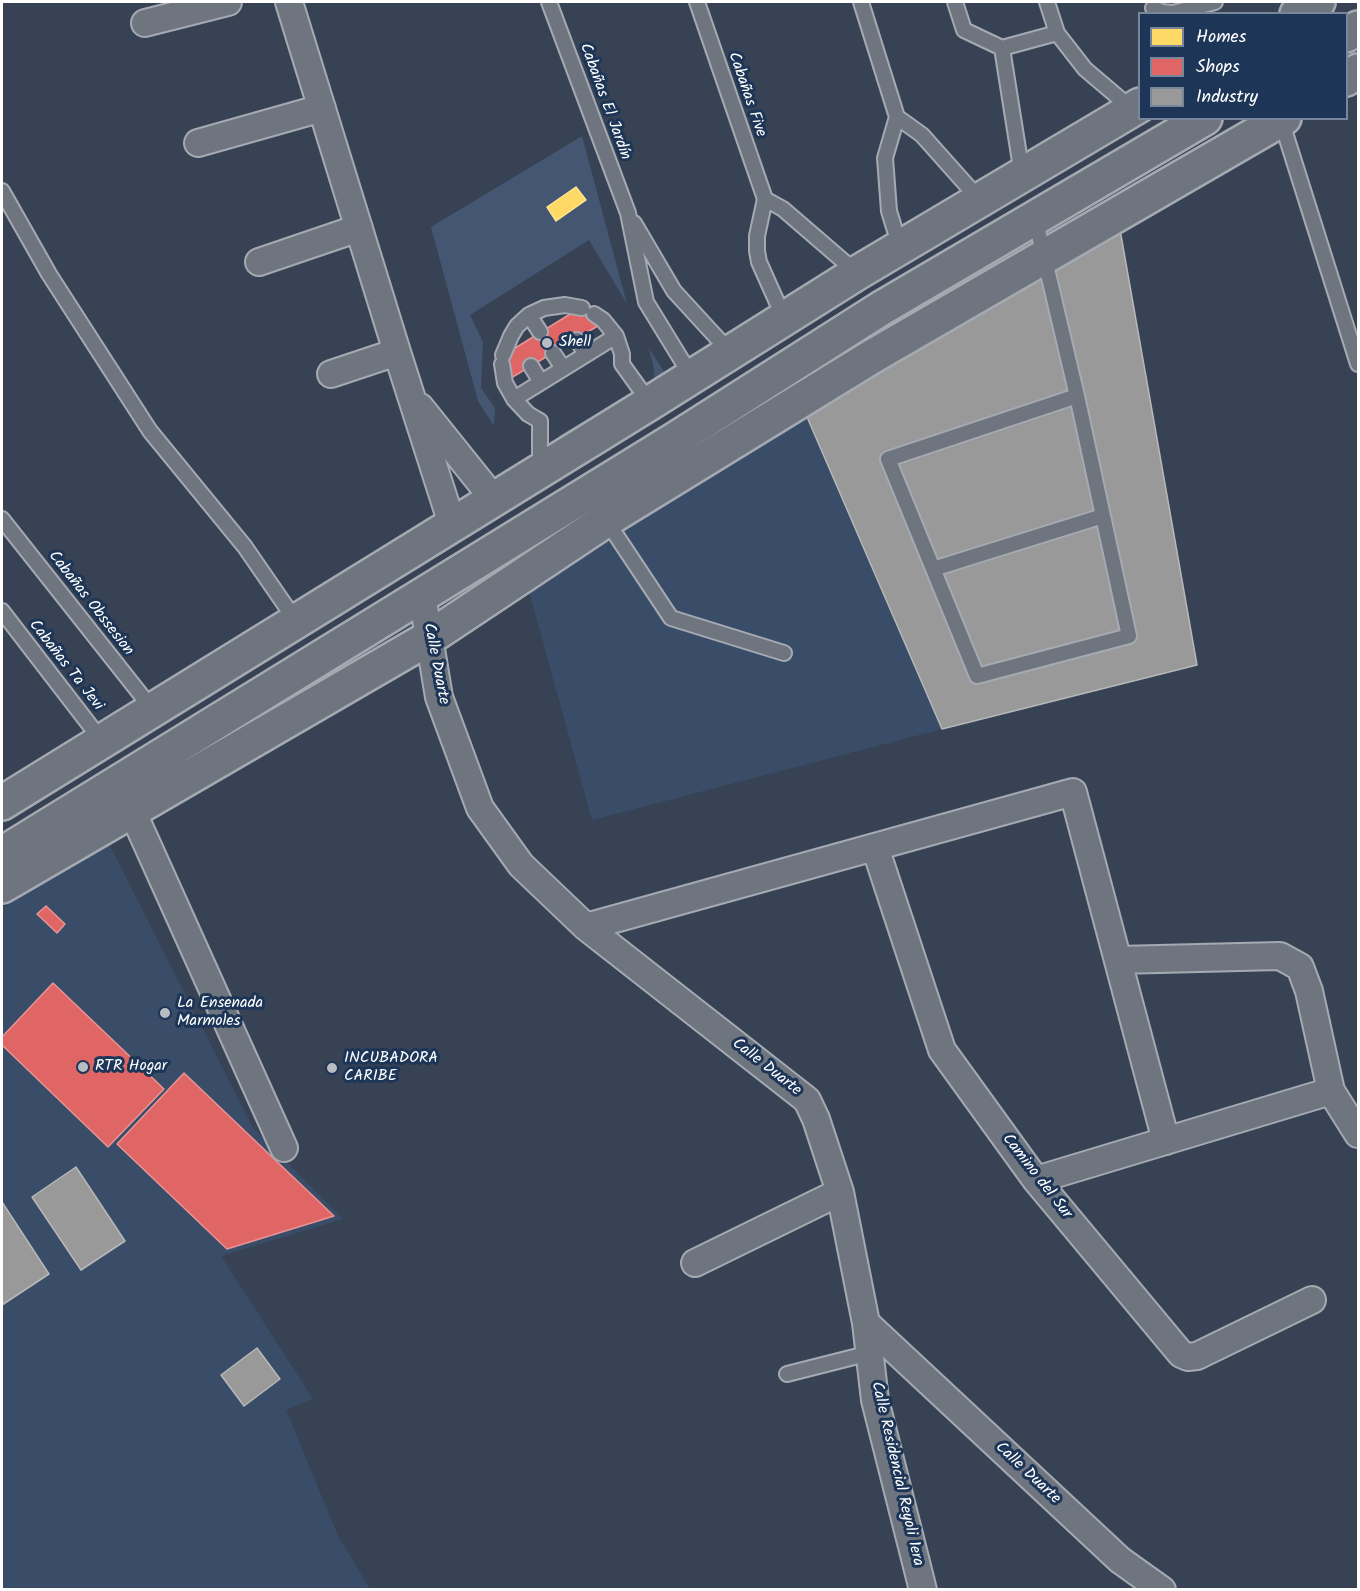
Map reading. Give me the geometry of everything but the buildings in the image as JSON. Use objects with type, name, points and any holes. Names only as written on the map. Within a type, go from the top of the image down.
[{"type":"main road","points":[[1300,12],[1318,2]]},
{"type":"main road","points":[[2,803],[857,273],[1136,107]]},
{"type":"main road","points":[[2,886],[126,797],[422,595],[880,309],[1202,120]]},
{"type":"main road","points":[[2,854],[126,797],[429,638],[606,520],[873,356],[1280,120]]},
{"type":"street","points":[[145,23],[228,2]]},
{"type":"street","points":[[289,2],[452,524]]},
{"type":"street","points":[[198,144],[322,108]]},
{"type":"street","points":[[259,262],[359,228]]},
{"type":"street","points":[[332,374],[397,352]]},
{"type":"street","points":[[411,395],[494,498]]},
{"type":"street","name":"Calle Duarte","points":[[422,595],[439,697],[480,808],[521,865],[586,927],[807,1100],[816,1119],[840,1192],[866,1323],[1120,1560],[1162,1590]]},
{"type":"street","points":[[586,927],[1073,792],[1166,1141]]},
{"type":"street","points":[[126,797],[284,1148]]},
{"type":"street","name":"Camino del Sur","points":[[875,847],[942,1050],[1036,1180],[1181,1354],[1188,1357],[1197,1356],[1312,1300]]},
{"type":"street","points":[[1118,960],[1280,956],[1300,967],[1309,991],[1331,1091],[1359,1134]]},
{"type":"street","points":[[1036,1180],[1331,1091]]},
{"type":"street","points":[[695,1263],[840,1192]]},
{"type":"street","name":"Calle Residencial Reyoli 1era","points":[[866,1323],[875,1400],[923,1590]]},
{"type":"lane","name":"Cabañas El Jardín","points":[[549,2],[628,213],[646,302],[692,377]]},
{"type":"lane","name":"Cabañas Five","points":[[697,2],[765,199]]},
{"type":"lane","points":[[861,2],[897,117],[885,158],[889,211],[900,247]]},
{"type":"lane","points":[[955,2],[964,30],[1002,48],[1057,33]]},
{"type":"lane","points":[[1047,2],[1057,33],[1084,69],[1136,107]]},
{"type":"lane","points":[[1180,12],[1215,2]]},
{"type":"lane","points":[[1002,48],[1022,175]]},
{"type":"lane","points":[[897,117],[922,135],[979,199]]},
{"type":"lane","points":[[1282,120],[1359,364]]},
{"type":"lane","points":[[2,190],[49,274],[150,431],[244,547],[296,621]]},
{"type":"lane","points":[[784,318],[759,262],[757,250],[757,236],[765,199],[783,208],[857,273]]},
{"type":"lane","name":"Cabañas El Jardín","points":[[628,213],[674,291],[730,352]]},
{"type":"lane","points":[[1035,218],[1077,396],[1129,636],[977,675],[888,459],[1077,396]]},
{"type":"lane","points":[[540,471],[540,421],[528,414],[513,399],[505,382],[503,360],[514,341],[517,326],[529,315],[544,308],[565,305],[588,311],[603,320],[616,336],[622,354],[622,364],[650,403]]},
{"type":"lane","points":[[556,306],[564,319]]},
{"type":"lane","points":[[529,315],[540,332]]},
{"type":"lane","points":[[513,399],[616,336]]},
{"type":"lane","points":[[577,339],[586,354]]},
{"type":"lane","points":[[554,353],[563,368]]},
{"type":"lane","points":[[531,366],[541,382]]},
{"type":"lane","points":[[933,569],[1103,516]]},
{"type":"lane","name":"Cabañas Obssesion","points":[[2,519],[153,710]]},
{"type":"lane","points":[[606,520],[671,618],[784,653]]},
{"type":"lane","name":"Cabañas Ta Jevi","points":[[2,612],[102,741]]},
{"type":"lane","points":[[787,1374],[870,1353]]},
{"type":"shaded area","points":[[582,136],[627,304],[589,240],[470,315],[483,342],[481,388],[495,408],[494,426],[478,401],[431,227]]},
{"type":"shaded area","points":[[648,347],[672,384],[655,385],[653,363]]},
{"type":"shaded area","points":[[626,397],[629,400],[558,442],[560,435]]},
{"type":"shaded area","points":[[804,410],[942,729],[592,820],[527,584]]},
{"type":"shaded area","points":[[106,838],[253,1128],[343,1219],[221,1256],[313,1399],[286,1410],[338,1536],[370,1589],[2,1590],[2,908]]},
{"type":"place","name":"Shell","points":[[547,343]]},
{"type":"place","name":"La Ensenada Marmoles","points":[[165,1013]]},
{"type":"place","name":"RTR Hogar","points":[[83,1067]]},
{"type":"place","name":"INCUBADORA CARIBE","points":[[332,1068]]}]
